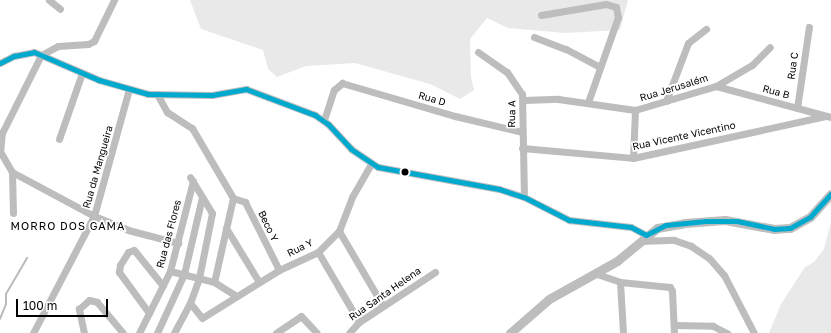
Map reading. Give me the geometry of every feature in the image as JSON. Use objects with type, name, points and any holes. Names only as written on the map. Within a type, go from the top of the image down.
[{"type":"street","points":[[49,0],[60,9]]},
{"type":"street","points":[[114,0],[94,41],[88,44],[58,46],[41,55],[1,132],[0,154],[12,172],[94,216],[128,230],[178,243]]},
{"type":"street","points":[[541,15],[606,4],[613,5],[618,12],[588,102]]},
{"type":"street","name":"Rua C","points":[[797,108],[809,27]]},
{"type":"street","points":[[666,101],[688,44],[706,29]]},
{"type":"street","points":[[534,37],[566,49],[600,67]]},
{"type":"street","name":"Rua Jerusalém","points":[[524,100],[545,99],[588,102],[635,110],[716,86],[752,66],[770,47]]},
{"type":"street","points":[[0,63],[14,56],[34,52],[82,72],[129,89],[157,94],[212,95],[246,88],[324,120],[351,149],[371,164],[499,189],[524,197],[570,220],[612,224],[636,230],[643,238],[674,240],[692,246],[708,258],[724,275],[754,333]]},
{"type":"street","name":"Rua A","points":[[478,52],[514,79],[524,100],[522,132],[524,197]]},
{"type":"street","points":[[59,139],[82,72]]},
{"type":"street","name":"Rua D","points":[[324,120],[338,85],[342,83],[455,116],[522,132]]},
{"type":"street","name":"Rua B","points":[[716,86],[828,116]]},
{"type":"street","name":"Rua da Mangueira","points":[[33,333],[94,216],[129,89]]},
{"type":"street","points":[[157,94],[167,112],[192,128],[233,198],[214,282]]},
{"type":"street","points":[[633,158],[635,110]]},
{"type":"street","name":"Rua Vicente Vicentino","points":[[522,148],[633,158],[828,116]]},
{"type":"street","name":"Rua Y","points":[[190,303],[202,318],[278,270],[318,252],[339,231],[352,197],[371,164]]},
{"type":"street","points":[[12,172],[13,213]]},
{"type":"street","name":"Rua das Flores","points":[[139,333],[170,271],[178,243],[192,179],[202,197]]},
{"type":"street","points":[[510,333],[549,299],[597,274],[626,254],[643,238],[666,226],[706,221],[737,221],[774,229],[790,228],[810,218],[831,194]]},
{"type":"street","points":[[157,333],[184,274],[202,197]]},
{"type":"street","points":[[174,333],[190,303],[199,278],[212,213],[202,197]]},
{"type":"street","name":"Beco Y","points":[[233,198],[245,202],[278,270]]},
{"type":"street","points":[[226,228],[259,282]]},
{"type":"street","points":[[339,231],[383,306]]},
{"type":"street","points":[[149,313],[118,268],[131,250],[163,286]]},
{"type":"street","points":[[318,252],[359,322]]},
{"type":"street","points":[[170,271],[214,282],[236,296]]},
{"type":"street","name":"Rua Santa Helena","points":[[349,333],[359,322],[435,272]]},
{"type":"street","points":[[597,274],[620,282],[670,287],[674,329],[720,330],[727,333]]},
{"type":"street","points":[[620,282],[623,333]]},
{"type":"street","points":[[84,333],[79,309],[86,300],[97,302],[123,333]]},
{"type":"street","points":[[276,333],[292,320],[301,316],[317,333]]},
{"type":"shaded area","points":[[190,0],[628,0],[620,30],[565,33],[508,28],[487,18],[470,39],[471,77],[474,90],[460,99],[430,84],[355,63],[306,66],[277,77],[268,69],[263,50],[201,29]]},
{"type":"shaded area","points":[[831,222],[831,333],[769,333],[781,304],[805,267],[814,262],[824,249]]},
{"type":"waterway","points":[[0,319],[6,304],[6,294],[27,258]]},
{"type":"transit line","points":[[0,63],[14,56],[34,52],[99,80],[148,94],[212,95],[246,89],[315,115],[328,124],[351,149],[378,167],[499,189],[524,197],[569,220],[631,227],[646,235]]},
{"type":"transit line","points":[[646,235],[666,225],[706,221],[737,221],[774,229],[790,228],[810,217],[831,194]]},
{"type":"district","name":"MORRO DOS GAMA","points":[[68,226]]}]
